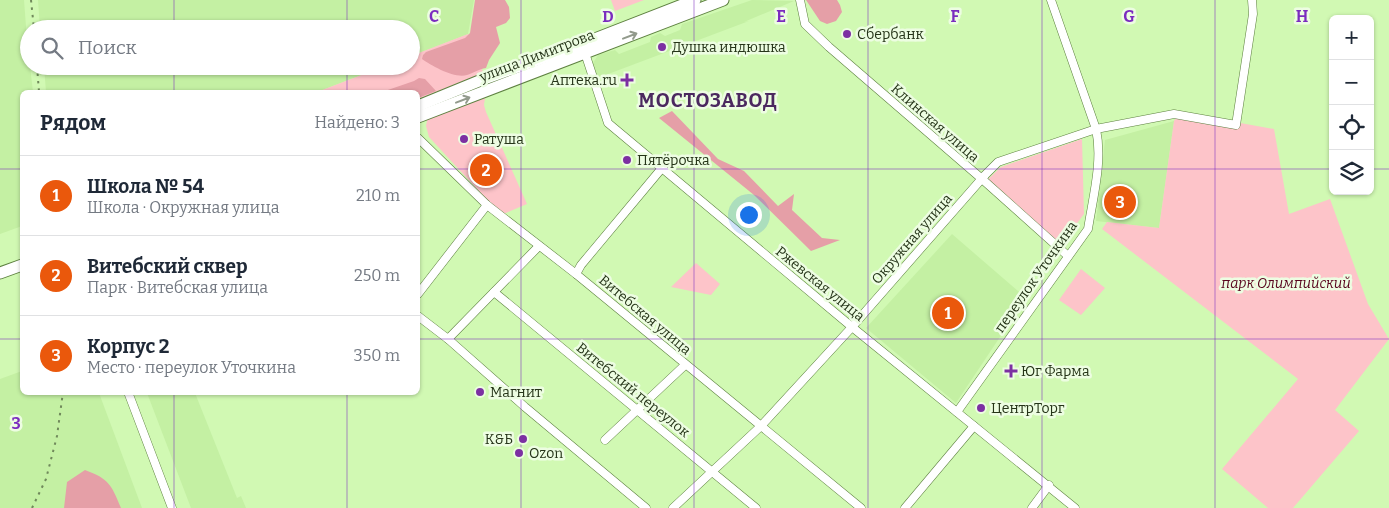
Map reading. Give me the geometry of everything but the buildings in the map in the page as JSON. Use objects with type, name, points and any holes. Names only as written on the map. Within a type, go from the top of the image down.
[{"type":"main road","name":"улица Димитрова","points":[[420,116],[584,49],[695,0]]},
{"type":"main road","name":"улица Димитрова","points":[[420,105],[484,79],[584,49],[723,0]]},
{"type":"main road","points":[[0,265],[20,257]]},
{"type":"main road","points":[[0,274],[20,266]]},
{"type":"street","name":"Клинская улица","points":[[800,0],[805,24],[829,48],[982,179],[1068,256]]},
{"type":"street","name":"переулок Уточкина","points":[[957,412],[1088,229],[1100,144],[1051,0]]},
{"type":"street","name":"Окружная улица","points":[[673,508],[761,426],[852,327],[998,162],[1096,129],[1174,114],[1236,125],[1254,14],[1252,0]]},
{"type":"street","name":"Ржевская улица","points":[[584,49],[608,123],[852,327],[1076,508]]},
{"type":"street","name":"Витебская улица","points":[[420,140],[487,205],[576,274],[861,508]]},
{"type":"street","points":[[576,274],[662,168]]},
{"type":"street","points":[[420,291],[487,205]]},
{"type":"street","points":[[448,339],[539,246]]},
{"type":"street","name":"Витебский переулок","points":[[494,292],[756,508]]},
{"type":"street","points":[[420,318],[448,339],[525,407],[646,508]]},
{"type":"street","points":[[605,440],[685,365]]},
{"type":"street","points":[[129,395],[172,508]]},
{"type":"street","points":[[905,508],[974,426]]},
{"type":"street","points":[[1032,508],[1049,485]]},
{"type":"shaded area","points":[[0,0],[24,0],[26,20],[20,20],[20,75],[31,75],[33,90],[20,90],[20,227],[0,234]]},
{"type":"shaded area","points":[[38,0],[474,0],[468,34],[420,53],[420,20],[39,20]]},
{"type":"shaded area","points":[[475,0],[505,0],[509,7],[510,18],[506,23],[496,27],[500,43],[486,68],[462,76],[450,74],[422,59],[426,52],[465,38],[470,33]]},
{"type":"shaded area","points":[[752,0],[794,1],[744,22],[749,21],[595,79],[593,63],[598,55],[615,50],[619,54],[650,42],[651,37],[660,33],[665,36],[680,30],[682,24]]},
{"type":"shaded area","points":[[806,0],[837,0],[842,12],[836,21],[827,24],[820,21]]},
{"type":"shaded area","points":[[45,75],[361,75],[322,90],[46,90]]},
{"type":"shaded area","points":[[419,78],[425,79],[436,91],[420,97],[420,90],[388,90]]},
{"type":"shaded area","points":[[672,111],[718,159],[744,171],[778,206],[794,194],[792,210],[822,238],[840,240],[811,251],[754,195],[659,118]]},
{"type":"shaded area","points":[[1174,121],[1159,228],[1096,221],[1105,140]]},
{"type":"shaded area","points":[[952,234],[1026,298],[956,403],[866,328]]},
{"type":"shaded area","points":[[20,372],[20,395],[100,395],[142,508],[0,508],[0,379]]},
{"type":"shaded area","points":[[148,395],[196,395],[237,498],[241,496],[246,508],[191,508]]},
{"type":"shaded area","points":[[85,470],[99,476],[108,483],[115,493],[121,508],[64,508],[67,482]]},
{"type":"green space","points":[[611,0],[644,0],[615,11]]},
{"type":"green space","points":[[468,34],[484,74],[420,98],[420,90],[322,90],[361,75],[420,75],[420,53]]},
{"type":"green space","points":[[481,94],[485,98],[486,112],[527,204],[501,215],[429,137],[426,126],[428,116]]},
{"type":"green space","name":"парк Олимпийский","points":[[1180,112],[1274,129],[1289,214],[1330,199],[1368,304],[1389,339],[1335,410],[1359,431],[1293,508],[1268,508],[1222,469],[1298,379],[1102,229],[1107,222],[1159,228],[1174,121]]},
{"type":"green space","points":[[1082,139],[1084,214],[1066,238],[1048,242],[983,184],[1001,167]]},
{"type":"green space","points":[[696,263],[720,284],[711,295],[671,287]]},
{"type":"green space","points":[[1081,269],[1105,288],[1081,315],[1059,300]]},
{"type":"railway","points":[[31,0],[33,20]]},
{"type":"railway","points":[[38,75],[39,90]]},
{"type":"railway","points":[[32,508],[46,479],[57,436],[63,395]]},
{"type":"place","name":"Сбербанк","points":[[847,34]]},
{"type":"place","name":"Душка индюшка","points":[[662,47]]},
{"type":"place","name":"Аптека.ru","points":[[627,80]]},
{"type":"place","name":"Ратуша","points":[[464,139]]},
{"type":"place","name":"Пятёрочка","points":[[627,160]]},
{"type":"place","name":"Витебский сквер","points":[[486,170]]},
{"type":"place","name":"Корпус 2","points":[[1120,202]]},
{"type":"place","name":"Школа № 54","points":[[948,313]]},
{"type":"place","name":"Юг Фарма","points":[[1011,371]]},
{"type":"place","name":"Магнит","points":[[480,392]]},
{"type":"place","name":"ЦентрТорг","points":[[981,408]]},
{"type":"place","name":"К&Б","points":[[523,439]]},
{"type":"place","name":"Ozon","points":[[519,453]]},
{"type":"district","name":"МОСТОЗАВОД","points":[[708,100]]}]
